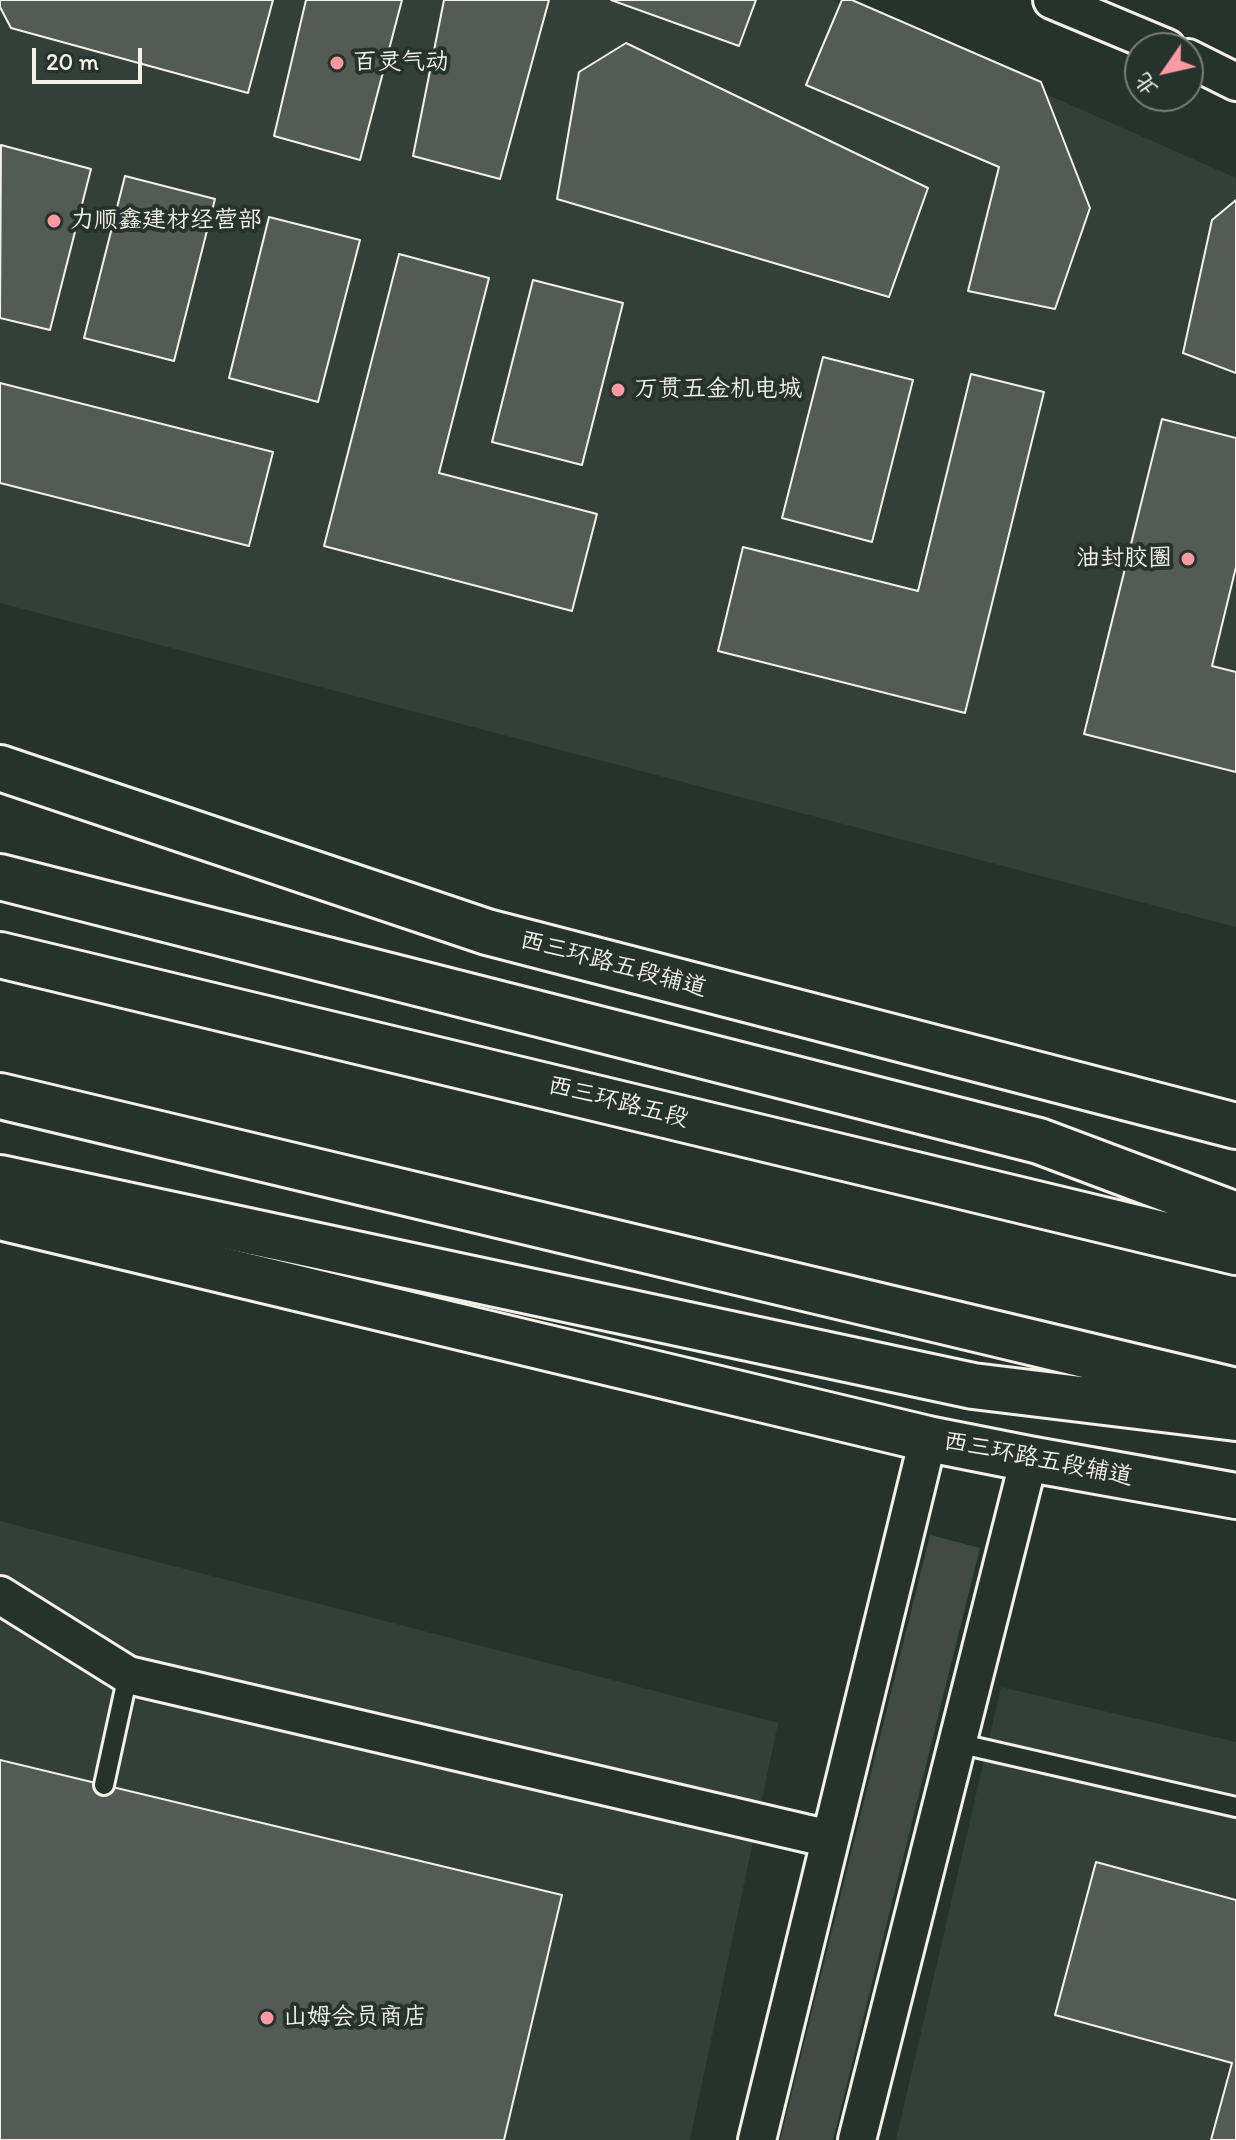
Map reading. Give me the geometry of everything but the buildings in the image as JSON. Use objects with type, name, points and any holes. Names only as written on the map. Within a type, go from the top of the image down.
[{"type":"main road","name":"西三环路五段辅道","points":[[0,768],[487,932],[1236,1126]]},
{"type":"main road","points":[[0,877],[1039,1141],[1236,1215]]},
{"type":"main road","name":"西三环路五段","points":[[0,955],[1236,1252]]},
{"type":"main road","points":[[0,1096],[1236,1391]]},
{"type":"main road","points":[[0,1178],[973,1386],[1236,1418]]},
{"type":"main road","name":"西三环路五段辅道","points":[[0,1217],[928,1439],[1236,1496]]},
{"type":"street","points":[[1052,0],[1129,32]]},
{"type":"street","points":[[1204,66],[1236,82]]},
{"type":"street","points":[[757,2140],[928,1439]]},
{"type":"street","points":[[857,2140],[1029,1459]]},
{"type":"street","points":[[0,1595],[128,1675],[830,1839]]},
{"type":"lane","points":[[104,1785],[128,1675]]},
{"type":"lane","points":[[957,1743],[1236,1807]]},
{"type":"shaded area","name":"万贯五金机电城","points":[[0,0],[833,0],[1236,178],[1236,927],[0,603]]},
{"type":"shaded area","points":[[0,1521],[778,1723],[690,2140],[0,2140]]},
{"type":"shaded area","points":[[930,1535],[980,1548],[833,2140],[780,2140]]},
{"type":"shaded area","points":[[1001,1687],[1236,1742],[1236,2140],[896,2140]]},
{"type":"place","name":"百灵气动","points":[[337,63]]},
{"type":"place","name":"力顺鑫建材经营部","points":[[54,221]]},
{"type":"place","name":"万贯五金机电城","points":[[618,390]]},
{"type":"place","name":"油封胶圈","points":[[1188,559]]},
{"type":"place","name":"山姆会员商店","points":[[267,2018]]}]
